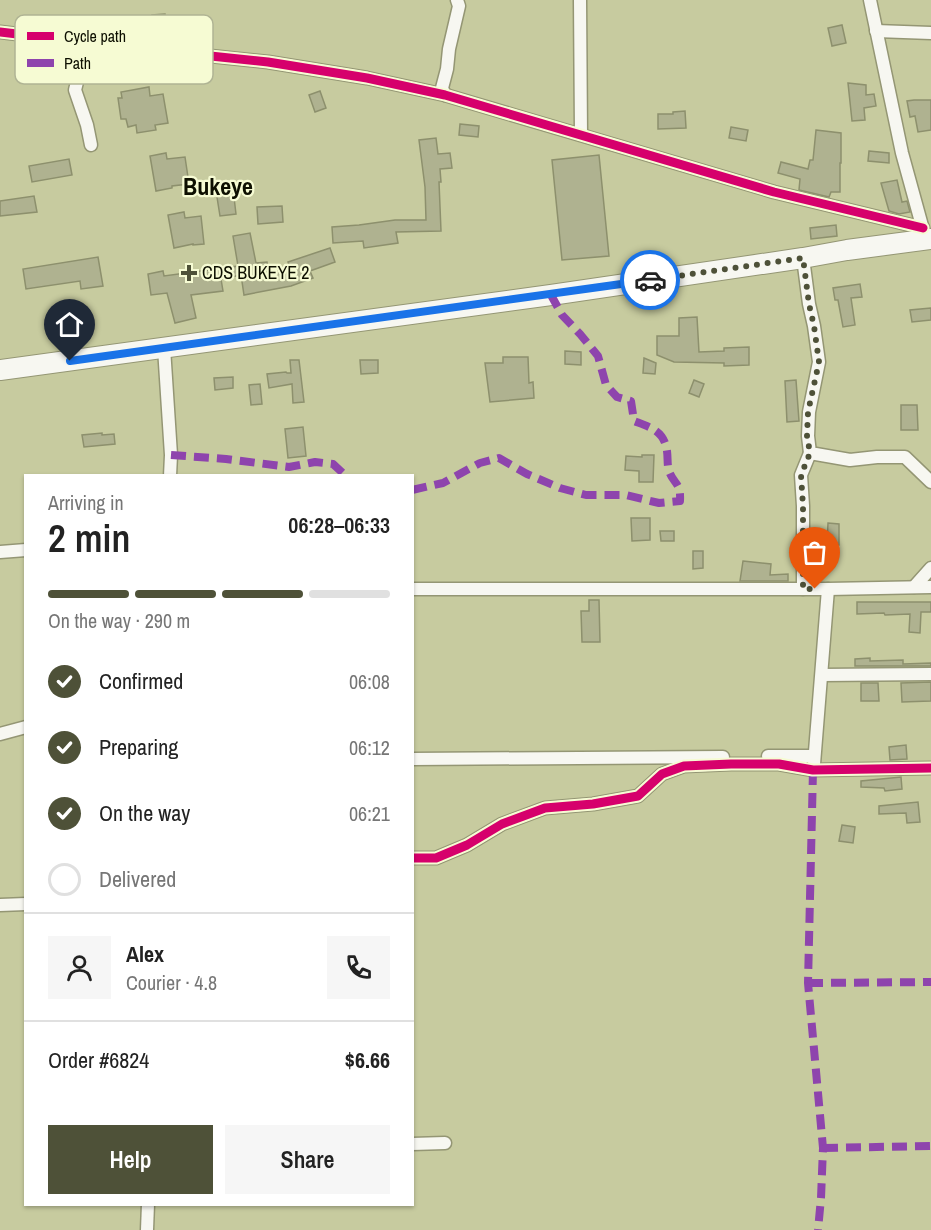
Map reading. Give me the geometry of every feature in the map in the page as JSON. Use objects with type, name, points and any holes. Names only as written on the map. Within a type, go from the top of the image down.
[{"type":"highway","points":[[0,370],[803,258],[926,236]]},
{"type":"street","points":[[445,95],[442,88],[447,69],[448,49],[459,6],[457,0]]},
{"type":"street","points":[[580,0],[581,134]]},
{"type":"street","points":[[870,0],[902,153],[926,236]]},
{"type":"street","points":[[876,31],[931,33]]},
{"type":"street","points":[[0,32],[15,34]]},
{"type":"street","points":[[213,56],[367,78],[445,95],[926,236]]},
{"type":"street","points":[[76,84],[75,90],[91,145]]},
{"type":"street","points":[[803,258],[819,362],[808,412],[807,436],[810,453],[801,475],[803,589]]},
{"type":"street","points":[[164,348],[171,455],[170,474]]},
{"type":"street","points":[[810,453],[850,460],[906,457],[931,482]]},
{"type":"street","points":[[0,552],[24,550]]},
{"type":"street","points":[[914,587],[931,568]]},
{"type":"street","points":[[414,589],[931,587]]},
{"type":"street","points":[[813,770],[828,589]]},
{"type":"street","points":[[822,675],[931,674]]},
{"type":"street","points":[[0,734],[24,728]]},
{"type":"street","points":[[414,759],[814,756]]},
{"type":"street","points":[[414,858],[436,858],[502,824],[545,808],[592,804],[638,796],[662,774],[684,766],[779,764],[813,770],[931,768]]},
{"type":"street","points":[[0,905],[24,904]]},
{"type":"street","points":[[414,1144],[445,1143]]},
{"type":"street","points":[[147,1230],[148,1206]]},
{"type":"building","points":[[842,25],[846,43],[832,46],[828,28]]},
{"type":"building","points":[[848,83],[866,85],[866,95],[874,94],[876,106],[864,108],[865,120],[852,121]]},
{"type":"building","points":[[149,87],[150,96],[163,94],[168,123],[155,125],[156,130],[137,133],[136,125],[128,127],[126,119],[121,119],[118,98],[122,98],[121,92]]},
{"type":"building","points":[[320,91],[326,108],[315,112],[309,95]]},
{"type":"building","points":[[931,100],[931,130],[918,132],[915,116],[910,117],[907,101]]},
{"type":"building","points":[[685,111],[686,128],[658,129],[658,114]]},
{"type":"building","points":[[460,124],[479,126],[478,137],[459,135]]},
{"type":"building","points":[[731,127],[748,130],[746,141],[729,138]]},
{"type":"building","points":[[816,130],[841,133],[840,192],[831,192],[829,197],[799,190],[800,179],[778,173],[781,162],[808,169],[810,160],[813,160]]},
{"type":"building","points":[[436,138],[438,154],[450,153],[452,168],[440,169],[441,231],[396,232],[398,243],[364,248],[363,241],[333,243],[332,227],[395,220],[426,220],[425,187],[419,140]]},
{"type":"building","points":[[869,151],[889,153],[889,163],[868,161]]},
{"type":"building","points":[[166,153],[167,159],[185,157],[189,184],[156,191],[150,156]]},
{"type":"building","points":[[599,155],[609,256],[562,260],[552,160]]},
{"type":"building","points":[[69,159],[72,175],[32,182],[29,166]]},
{"type":"building","points":[[897,180],[902,202],[907,201],[910,212],[899,214],[889,211],[881,183]]},
{"type":"building","points":[[233,189],[236,214],[220,216],[216,191]]},
{"type":"building","points":[[34,196],[37,212],[0,216],[0,201]]},
{"type":"building","points":[[282,206],[283,222],[258,224],[257,207]]},
{"type":"building","points":[[184,212],[185,218],[201,216],[204,244],[174,248],[168,215]]},
{"type":"building","points":[[836,225],[837,236],[811,239],[810,228]]},
{"type":"building","points":[[250,233],[256,263],[267,262],[268,271],[258,272],[258,274],[290,268],[288,262],[330,248],[335,262],[310,271],[313,278],[291,286],[244,295],[241,275],[221,279],[223,291],[191,295],[196,318],[175,323],[167,293],[151,295],[148,274],[163,271],[164,276],[238,266],[233,236]]},
{"type":"building","points":[[98,257],[103,286],[81,289],[80,281],[26,289],[23,269]]},
{"type":"building","points":[[860,284],[862,297],[851,298],[855,325],[843,327],[838,300],[835,300],[833,288]]},
{"type":"building","points":[[931,308],[931,320],[912,322],[910,310]]},
{"type":"building","points":[[697,317],[699,352],[749,347],[749,365],[724,366],[724,363],[674,362],[657,355],[657,336],[679,336],[679,318]]},
{"type":"building","points":[[565,351],[581,352],[581,365],[565,364]]},
{"type":"building","points":[[503,357],[528,357],[529,383],[533,382],[534,398],[490,402],[485,363],[503,363]]},
{"type":"building","points":[[644,358],[656,363],[655,374],[643,373]]},
{"type":"building","points":[[290,360],[299,360],[304,402],[293,403],[292,384],[269,388],[267,374],[291,373]]},
{"type":"building","points":[[360,360],[378,360],[378,373],[361,374]]},
{"type":"building","points":[[233,377],[233,388],[215,390],[214,378]]},
{"type":"building","points":[[694,380],[704,384],[699,397],[689,393]]},
{"type":"building","points":[[796,380],[799,421],[787,422],[785,381]]},
{"type":"building","points":[[260,384],[262,404],[251,405],[249,385]]},
{"type":"building","points":[[901,405],[917,405],[918,430],[901,430]]},
{"type":"building","points":[[303,427],[306,456],[288,458],[285,429]]},
{"type":"building","points":[[102,433],[102,435],[114,434],[115,444],[84,447],[82,435]]},
{"type":"building","points":[[642,455],[654,455],[653,482],[639,482],[639,471],[625,470],[626,456],[642,457]]},
{"type":"building","points":[[631,518],[650,518],[650,540],[632,541]]},
{"type":"building","points":[[828,523],[839,524],[839,545],[827,544]]},
{"type":"building","points":[[660,531],[674,531],[674,541],[661,541]]},
{"type":"building","points":[[693,551],[703,551],[703,568],[693,569]]},
{"type":"building","points":[[743,561],[771,564],[770,575],[788,574],[788,581],[740,581]]},
{"type":"building","points":[[589,600],[599,600],[600,642],[582,642],[581,611],[589,611]]},
{"type":"building","points":[[857,602],[931,602],[931,612],[921,612],[920,633],[909,632],[910,614],[857,614]]},
{"type":"building","points":[[870,658],[870,661],[903,660],[903,664],[931,663],[931,666],[855,666],[855,659]]},
{"type":"building","points":[[931,682],[931,701],[902,702],[901,683]]},
{"type":"building","points":[[861,683],[878,683],[879,701],[861,701]]},
{"type":"building","points":[[906,745],[907,759],[890,760],[889,747]]},
{"type":"building","points":[[901,777],[902,789],[885,791],[884,788],[861,787],[861,781]]},
{"type":"building","points":[[918,802],[920,822],[907,823],[906,813],[879,814],[879,806]]},
{"type":"building","points":[[842,825],[855,827],[853,843],[839,841]]},
{"type":"marked path","points":[[414,490],[443,483],[480,463],[499,458],[527,474],[560,488],[586,495],[626,495],[659,503],[680,501],[678,487],[669,471],[663,439],[652,428],[634,421],[631,401],[617,397],[606,385],[598,356],[562,315],[551,295]]},
{"type":"marked path","points":[[171,455],[289,467],[315,462],[333,464],[344,474]]},
{"type":"marked path","points":[[813,770],[808,983],[823,1148],[818,1230]]},
{"type":"marked path","points":[[808,983],[931,982]]},
{"type":"marked path","points":[[823,1148],[931,1146]]},
{"type":"cycle path","points":[[0,32],[15,34]]},
{"type":"cycle path","points":[[213,56],[268,62],[367,78],[445,95],[774,192],[923,228]]},
{"type":"cycle path","points":[[414,858],[436,858],[467,845],[502,824],[545,808],[593,804],[638,796],[662,774],[684,766],[779,764],[813,770],[931,768]]},
{"type":"way so far","points":[[650,280],[803,258],[819,362],[808,412],[807,436],[810,453],[801,475],[803,589],[815,589]]},
{"type":"place","name":"CDS BUKEYE 2","points":[[189,273]]},
{"type":"district","name":"Bukeye","points":[[218,187]]},
{"type":"route","points":[[70,361],[650,280]]}]
